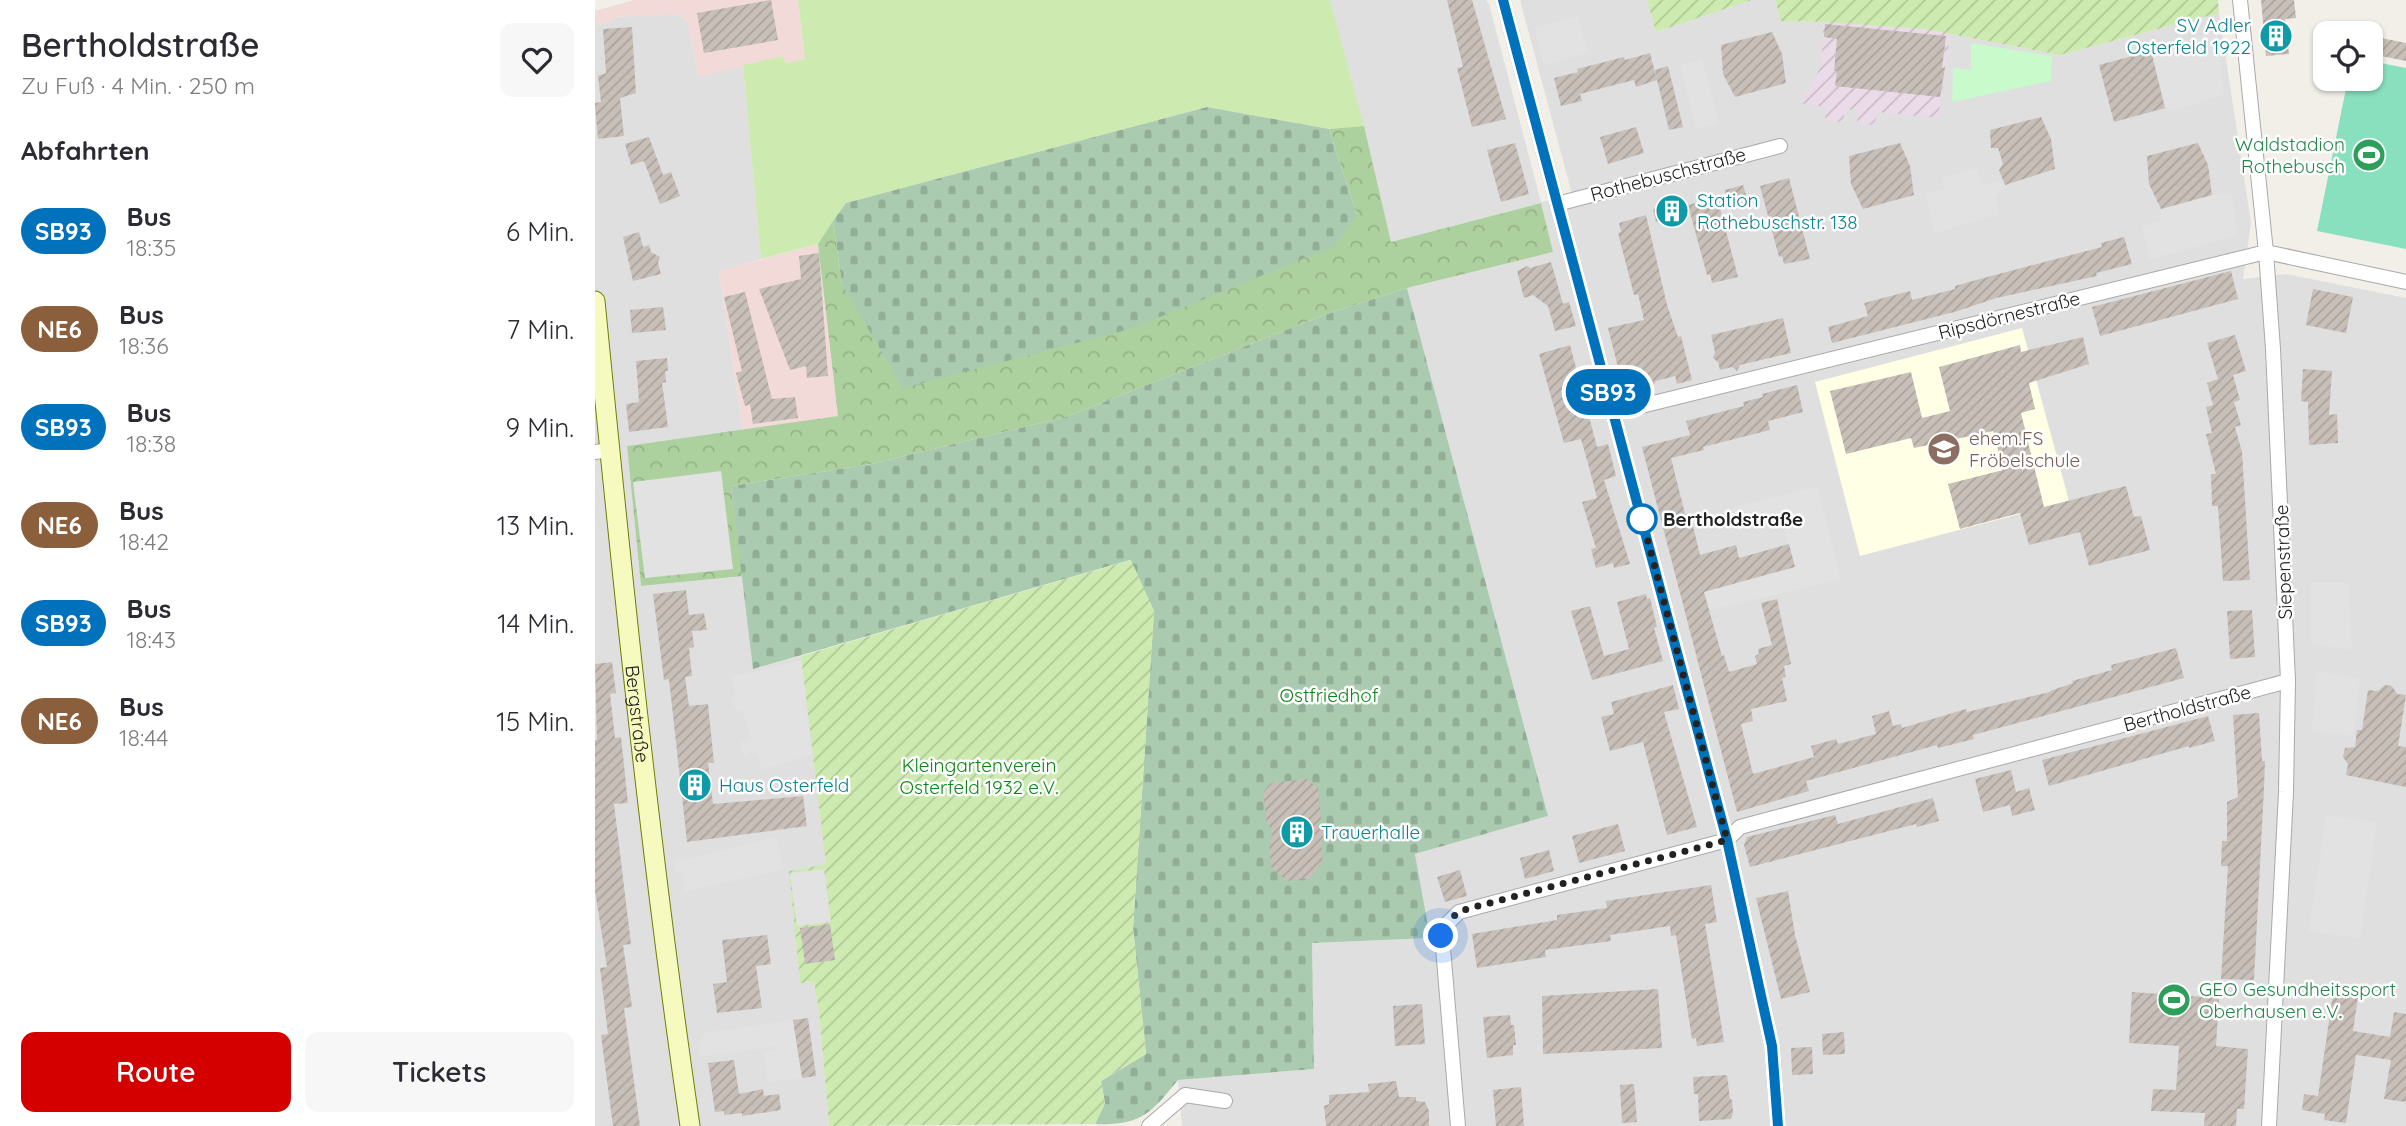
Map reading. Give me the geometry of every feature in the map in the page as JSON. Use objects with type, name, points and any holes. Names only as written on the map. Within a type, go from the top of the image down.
[{"type":"street","points":[[1503,0],[1727,840],[1772,1046],[1778,1126]]},
{"type":"street","name":"Siepenstraße","points":[[2240,0],[2266,252],[2288,681],[2287,782],[2269,1126]]},
{"type":"street","name":"Rothebuschstraße","points":[[1557,204],[1780,145]]},
{"type":"street","name":"Ripsdörnestraße","points":[[1613,413],[2266,252],[2406,282]]},
{"type":"street","name":"Bergstraße","points":[[595,300],[602,451],[690,1126]]},
{"type":"street","name":"Bertholdstraße","points":[[1458,1126],[1441,936],[1448,921],[1467,909],[1727,840],[1740,827],[2288,681]]},
{"type":"street","points":[[1149,1126],[1185,1095],[1224,1101]]},
{"type":"shaded area","points":[[634,0],[798,0],[805,59],[786,63],[783,56],[698,77],[688,22],[679,14],[615,17],[610,23],[595,25],[595,11]]},
{"type":"shaded area","points":[[1330,0],[1486,0],[1541,202],[1572,194],[1520,0],[1647,0],[1656,32],[1752,0],[1775,0],[1781,21],[1924,29],[2060,55],[2219,13],[2251,223],[2243,279],[2286,274],[2406,298],[2406,1126],[1182,1126],[1178,1080],[1314,1069],[1312,943],[1429,938],[1415,854],[1548,816],[1407,288],[1553,252],[1541,203],[1391,242]]},
{"type":"shaded area","points":[[677,13],[688,22],[698,77],[743,65],[761,259],[719,272],[743,430],[627,446],[641,586],[743,576],[753,669],[801,656],[827,864],[790,871],[800,983],[814,982],[819,1012],[829,1126],[595,1126],[595,25],[610,23],[615,17]]},
{"type":"shaded area","points":[[1578,16],[1588,53],[1544,65],[1534,27]]},
{"type":"shaded area","points":[[1823,22],[1924,29],[1950,34],[1938,118],[1877,112],[1875,125],[1857,123],[1858,110],[1845,109],[1843,122],[1825,120],[1826,107],[1800,103],[1822,65]]},
{"type":"shaded area","points":[[2217,31],[2224,95],[2167,112],[2151,51]]},
{"type":"shaded area","points":[[1702,59],[1719,123],[1696,129],[1680,65]]},
{"type":"shaded area","points":[[1977,168],[1982,186],[2003,179],[2005,185],[1996,198],[1999,214],[1935,233],[1925,194],[1945,189],[1942,177]]},
{"type":"shaded area","points":[[2231,193],[2238,236],[2150,259],[2142,227],[2160,221],[2161,209],[2212,195]]},
{"type":"shaded area","points":[[818,244],[838,416],[743,430],[719,271]]},
{"type":"shaded area","name":"ehem.FS Fröbelschule","points":[[2022,328],[2069,501],[1860,556],[1815,382]]},
{"type":"shaded area","points":[[721,471],[733,569],[645,578],[633,482]]},
{"type":"shaded area","points":[[1817,486],[1841,579],[1686,616],[1680,598],[1794,567],[1781,519],[1738,530],[1732,507]]},
{"type":"shaded area","points":[[2311,583],[2349,583],[2352,650],[2311,644]]},
{"type":"shaded area","points":[[801,661],[812,754],[762,770],[757,755],[750,752],[745,757],[739,741],[747,743],[752,738],[742,710],[737,711],[731,699],[736,692],[731,677]]},
{"type":"shaded area","points":[[2317,671],[2360,679],[2353,736],[2312,731]]},
{"type":"shaded area","points":[[2326,815],[2377,822],[2360,938],[2309,931]]},
{"type":"shaded area","points":[[776,837],[784,869],[685,892],[683,871],[675,872],[673,862]]},
{"type":"shaded area","points":[[824,869],[831,922],[797,926],[790,873]]},
{"type":"shaded area","points":[[793,1020],[802,1078],[768,1082],[764,1052],[778,1049],[778,1046],[699,1057],[698,1048],[704,1033]]},
{"type":"green space","points":[[798,0],[1330,0],[1364,126],[1329,129],[1207,107],[846,203],[818,244],[761,259],[743,65],[783,56],[786,63],[805,59]]},
{"type":"green space","points":[[1647,0],[1752,0],[1656,32]]},
{"type":"green space","points":[[1775,0],[2218,0],[2219,13],[2060,55],[1924,29],[1781,21]]},
{"type":"green space","points":[[1971,43],[2052,56],[2051,81],[1952,102],[1953,68],[1971,70]]},
{"type":"green space","name":"Waldstadion Rothebusch","points":[[2383,63],[2406,68],[2406,249],[2317,231],[2346,91],[2383,91]]},
{"type":"green space","points":[[1207,107],[1329,129],[1357,215],[1335,246],[1130,329],[903,388],[842,284],[833,221],[846,203]]},
{"type":"green space","points":[[1364,126],[1391,242],[1541,203],[1553,252],[1407,288],[1324,315],[1066,417],[871,464],[731,486],[743,576],[641,586],[627,446],[838,416],[818,244],[833,221],[842,284],[1357,215],[1329,129]]},
{"type":"green space","name":"Ostfriedhof","points":[[1407,288],[1548,816],[1415,854],[1430,938],[1312,943],[1314,1069],[1178,1080],[1144,1115],[1124,1123],[1095,1124],[1105,1103],[1101,1081],[1146,1054],[1133,928],[1154,611],[1130,560],[753,669],[731,486],[871,464],[1066,417],[1324,315]]},
{"type":"green space","name":"Kleingartenverein Osterfeld 1932 e.V.","points":[[1131,560],[1154,611],[1133,928],[1146,1054],[1101,1081],[1105,1103],[1095,1124],[829,1126],[819,1012],[814,982],[800,983],[789,871],[826,864],[801,656]]},
{"type":"building","points":[[771,0],[778,40],[704,53],[697,13]]},
{"type":"building","points":[[1447,0],[1472,0],[1506,119],[1472,127],[1457,68],[1463,67]]},
{"type":"building","name":"SV Adler Osterfeld 1922","points":[[2261,0],[2294,0],[2296,18],[2285,19],[2289,54],[2266,56]]},
{"type":"building","points":[[1825,24],[1946,36],[1942,68],[1945,68],[1940,97],[1835,86],[1837,39],[1824,37]]},
{"type":"building","points":[[632,27],[636,93],[620,98],[624,136],[598,139],[595,103],[601,102],[598,76],[606,73],[603,29]]},
{"type":"building","points":[[1772,32],[1782,54],[1786,83],[1735,97],[1723,74],[1721,45]]},
{"type":"building","points":[[2383,38],[2406,43],[2406,61],[2383,56]]},
{"type":"building","points":[[2151,51],[2165,108],[2114,122],[2099,65]]},
{"type":"building","points":[[1650,53],[1657,80],[1636,87],[1634,80],[1580,94],[1582,101],[1561,106],[1554,78],[1578,72],[1577,69]]},
{"type":"building","points":[[1668,66],[1683,127],[1669,130],[1655,70]]},
{"type":"building","points":[[2041,117],[2051,139],[2055,169],[2005,185],[1999,170],[2003,164],[1998,148],[1991,148],[1990,130]]},
{"type":"building","points":[[1636,127],[1644,153],[1608,164],[1600,137]]},
{"type":"building","points":[[649,137],[663,175],[671,172],[680,196],[660,204],[644,161],[631,165],[625,144]]},
{"type":"building","points":[[1515,143],[1529,194],[1501,202],[1487,150]]},
{"type":"building","points":[[1900,143],[1910,166],[1914,195],[1863,209],[1851,184],[1849,156]]},
{"type":"building","points":[[2198,143],[2208,165],[2212,195],[2161,209],[2149,184],[2147,156]]},
{"type":"building","points":[[1789,178],[1810,259],[1784,264],[1782,256],[1779,257],[1760,186]]},
{"type":"building","points":[[1743,185],[1747,198],[1728,203],[1725,190]]},
{"type":"building","points":[[1717,197],[1738,277],[1712,283],[1710,274],[1707,275],[1688,205]]},
{"type":"building","points":[[1675,203],[1678,216],[1656,222],[1653,209]]},
{"type":"building","points":[[1646,215],[1667,305],[1678,337],[1681,336],[1692,380],[1677,384],[1675,376],[1656,381],[1652,387],[1632,392],[1630,386],[1623,387],[1608,328],[1644,320],[1638,294],[1634,295],[1618,233],[1621,232],[1619,223]]},
{"type":"building","points":[[639,232],[643,247],[649,245],[651,252],[660,257],[658,263],[661,274],[633,281],[623,237]]},
{"type":"building","points":[[2124,237],[2132,264],[2096,273],[2097,276],[1996,298],[1958,311],[1832,343],[1828,327],[1868,316],[1864,303],[1910,291],[1912,300],[2102,247],[2101,243]]},
{"type":"building","points":[[819,253],[828,376],[807,378],[806,366],[790,370],[759,289],[801,279],[799,256]]},
{"type":"building","points":[[1551,262],[1563,304],[1569,302],[1576,326],[1555,331],[1548,306],[1533,295],[1524,298],[1517,271],[1527,266],[1530,268]]},
{"type":"building","points":[[2231,271],[2238,299],[2100,336],[2092,307]]},
{"type":"building","points":[[2313,289],[2353,297],[2346,333],[2306,325]]},
{"type":"building","points":[[745,292],[772,399],[795,397],[798,418],[753,424],[750,404],[745,406],[736,373],[742,371],[724,297]]},
{"type":"building","points":[[663,307],[666,330],[632,333],[630,310]]},
{"type":"building","points":[[1783,318],[1791,353],[1740,365],[1737,371],[1732,367],[1720,370],[1718,362],[1713,358],[1715,352],[1711,335]]},
{"type":"building","points":[[2235,335],[2246,371],[2233,375],[2240,400],[2234,402],[2241,425],[2235,427],[2242,452],[2250,580],[2223,581],[2218,506],[2212,506],[2211,474],[2216,474],[2206,434],[2212,433],[2206,407],[2213,405],[2207,383],[2218,379],[2207,343]]},
{"type":"building","points":[[2083,337],[2089,364],[2029,383],[2035,409],[2021,413],[2044,507],[2126,486],[2134,517],[2141,516],[2150,550],[2089,566],[2080,532],[2029,545],[2020,513],[1960,529],[1948,484],[2003,470],[1993,431],[1914,448],[1911,438],[1846,454],[1830,391],[1911,372],[1922,418],[1950,411],[1939,367],[2020,345],[2021,352]]},
{"type":"building","points":[[1570,345],[1597,447],[1608,444],[1616,476],[1604,480],[1630,564],[1614,568],[1613,563],[1596,568],[1591,549],[1596,548],[1582,502],[1597,498],[1589,467],[1581,439],[1564,443],[1539,354]]},
{"type":"building","points":[[667,358],[666,382],[662,383],[668,427],[629,432],[626,404],[639,402],[636,361]]},
{"type":"building","points":[[2303,369],[2332,371],[2329,415],[2337,414],[2338,443],[2309,445],[2308,402],[2301,401]]},
{"type":"building","points":[[1797,385],[1803,412],[1768,421],[1770,430],[1671,458],[1685,514],[1690,514],[1700,555],[1736,545],[1739,558],[1789,544],[1795,567],[1704,592],[1729,672],[1757,664],[1755,656],[1759,654],[1758,649],[1772,645],[1761,603],[1777,599],[1791,664],[1784,666],[1786,677],[1782,678],[1787,701],[1751,709],[1753,721],[1741,724],[1753,774],[1814,757],[1811,746],[1836,739],[1838,744],[1876,734],[1872,716],[1889,711],[1893,726],[1901,724],[1902,728],[1966,709],[1967,712],[2050,692],[2073,683],[2072,681],[2112,670],[2111,665],[2176,648],[2184,678],[1973,735],[1974,739],[1938,748],[1937,745],[1806,781],[1809,791],[1737,812],[1642,447],[1690,435],[1686,421],[1744,406],[1743,402],[1763,397],[1762,394]]},
{"type":"building","points":[[686,590],[689,615],[704,613],[707,630],[692,631],[694,647],[689,648],[692,676],[685,677],[689,706],[708,704],[714,763],[708,763],[713,804],[803,796],[807,826],[687,842],[669,679],[664,680],[653,594]]},
{"type":"building","points":[[1646,594],[1647,599],[1650,598],[1657,627],[1654,628],[1663,661],[1592,680],[1571,611],[1590,606],[1604,656],[1629,649],[1617,602]]},
{"type":"building","points":[[2252,610],[2255,657],[2230,659],[2227,611]]},
{"type":"building","points":[[612,662],[616,693],[610,694],[615,738],[621,737],[628,803],[614,804],[631,944],[623,945],[632,1007],[624,1008],[640,1126],[613,1126],[601,1035],[608,1034],[600,968],[607,967],[595,891],[595,664]]},
{"type":"building","points":[[1673,685],[1679,709],[1664,712],[1697,827],[1667,835],[1643,742],[1610,751],[1601,717],[1614,714],[1611,702]]},
{"type":"building","points":[[2385,685],[2392,686],[2397,694],[2406,695],[2398,746],[2406,747],[2406,787],[2346,775],[2348,764],[2343,757],[2345,748],[2355,747],[2357,730],[2362,730],[2368,690],[2378,691]]},
{"type":"building","points":[[2259,713],[2262,761],[2265,761],[2254,980],[2221,979],[2228,866],[2221,866],[2222,841],[2227,841],[2227,802],[2238,797],[2233,715]]},
{"type":"building","points":[[2208,716],[2215,741],[2049,786],[2042,760]]},
{"type":"building","points":[[2011,770],[2016,792],[2029,788],[2035,810],[2012,816],[2010,805],[1983,812],[1975,779]]},
{"type":"building","name":"Trauerhalle","points":[[1307,779],[1318,788],[1321,819],[1316,825],[1326,835],[1321,841],[1323,861],[1310,878],[1287,881],[1271,867],[1271,828],[1267,824],[1263,792],[1271,783]]},
{"type":"building","points":[[1933,798],[1939,821],[1917,827],[1916,824],[1750,867],[1744,845],[1747,837],[1835,815],[1838,824]]},
{"type":"building","points":[[1618,824],[1625,851],[1579,863],[1572,836]]},
{"type":"building","points":[[1549,850],[1554,871],[1525,879],[1520,858]]},
{"type":"building","points":[[1460,870],[1467,896],[1445,902],[1437,877]]},
{"type":"building","points":[[1711,885],[1717,922],[1705,924],[1724,1042],[1697,1046],[1696,1038],[1692,1039],[1676,935],[1671,936],[1670,926],[1610,935],[1611,941],[1545,950],[1546,957],[1477,968],[1472,934],[1557,920],[1557,915],[1607,908],[1606,901]]},
{"type":"building","points":[[1788,891],[1795,935],[1810,992],[1781,999],[1756,898]]},
{"type":"building","points":[[830,924],[835,960],[805,964],[800,928]]},
{"type":"building","points":[[767,935],[771,964],[756,966],[762,1008],[717,1013],[713,984],[727,982],[722,940]]},
{"type":"building","points":[[2334,987],[2359,990],[2353,1031],[2390,1037],[2394,1012],[2406,1014],[2406,1102],[2384,1099],[2391,1060],[2356,1055],[2346,1123],[2324,1120],[2325,1114],[2302,1110],[2304,1094],[2318,1096]]},
{"type":"building","points":[[1658,989],[1662,1048],[1543,1054],[1542,996]]},
{"type":"building","points":[[2132,992],[2219,998],[2216,1046],[2248,1049],[2244,1109],[2237,1109],[2236,1126],[2204,1126],[2205,1113],[2151,1111],[2153,1089],[2176,1090],[2179,1046],[2129,1043]]},
{"type":"building","points":[[1422,1004],[1425,1044],[1395,1046],[1393,1006]]},
{"type":"building","points":[[1510,1015],[1516,1045],[1513,1045],[1513,1055],[1487,1058],[1483,1017]]},
{"type":"building","points":[[808,1018],[816,1076],[802,1078],[793,1020]]},
{"type":"building","points":[[1844,1032],[1845,1054],[1823,1055],[1822,1034]]},
{"type":"building","points":[[1812,1047],[1813,1074],[1792,1075],[1791,1048]]},
{"type":"building","points":[[734,1060],[739,1094],[763,1089],[764,1096],[779,1094],[781,1110],[742,1116],[742,1113],[724,1115],[724,1111],[715,1112],[708,1063]]},
{"type":"building","points":[[1727,1075],[1732,1100],[1731,1119],[1699,1121],[1698,1094],[1694,1094],[1693,1077]]},
{"type":"building","points":[[1396,1081],[1399,1097],[1416,1097],[1416,1101],[1425,1102],[1429,1111],[1429,1126],[1326,1126],[1324,1106],[1329,1104],[1329,1095],[1369,1092],[1368,1084]]},
{"type":"building","points":[[1634,1084],[1637,1122],[1622,1123],[1620,1085]]},
{"type":"building","points":[[1521,1087],[1524,1126],[1496,1126],[1493,1090]]},
{"type":"bus line","name":"SB93","points":[[1503,0],[1727,840],[1772,1046],[1778,1126]]},
{"type":"place","name":"SV Adler Osterfeld 1922","points":[[2276,36]]},
{"type":"place","name":"Waldstadion Rothebusch","points":[[2369,155]]},
{"type":"place","name":"Station Rothebuschstr. 138","points":[[1672,211]]},
{"type":"place","name":"ehem.FS Fröbelschule","points":[[1944,449]]},
{"type":"place","name":"Bertholdstraße","points":[[1642,519]]},
{"type":"place","name":"Haus Osterfeld","points":[[695,785]]},
{"type":"place","name":"Trauerhalle","points":[[1297,832]]},
{"type":"place","name":"GEO Gesundheitssport Oberhausen e.V.","points":[[2174,1000]]},
{"type":"route","points":[[1441,936],[1448,921],[1467,909],[1727,840],[1642,519]]}]
